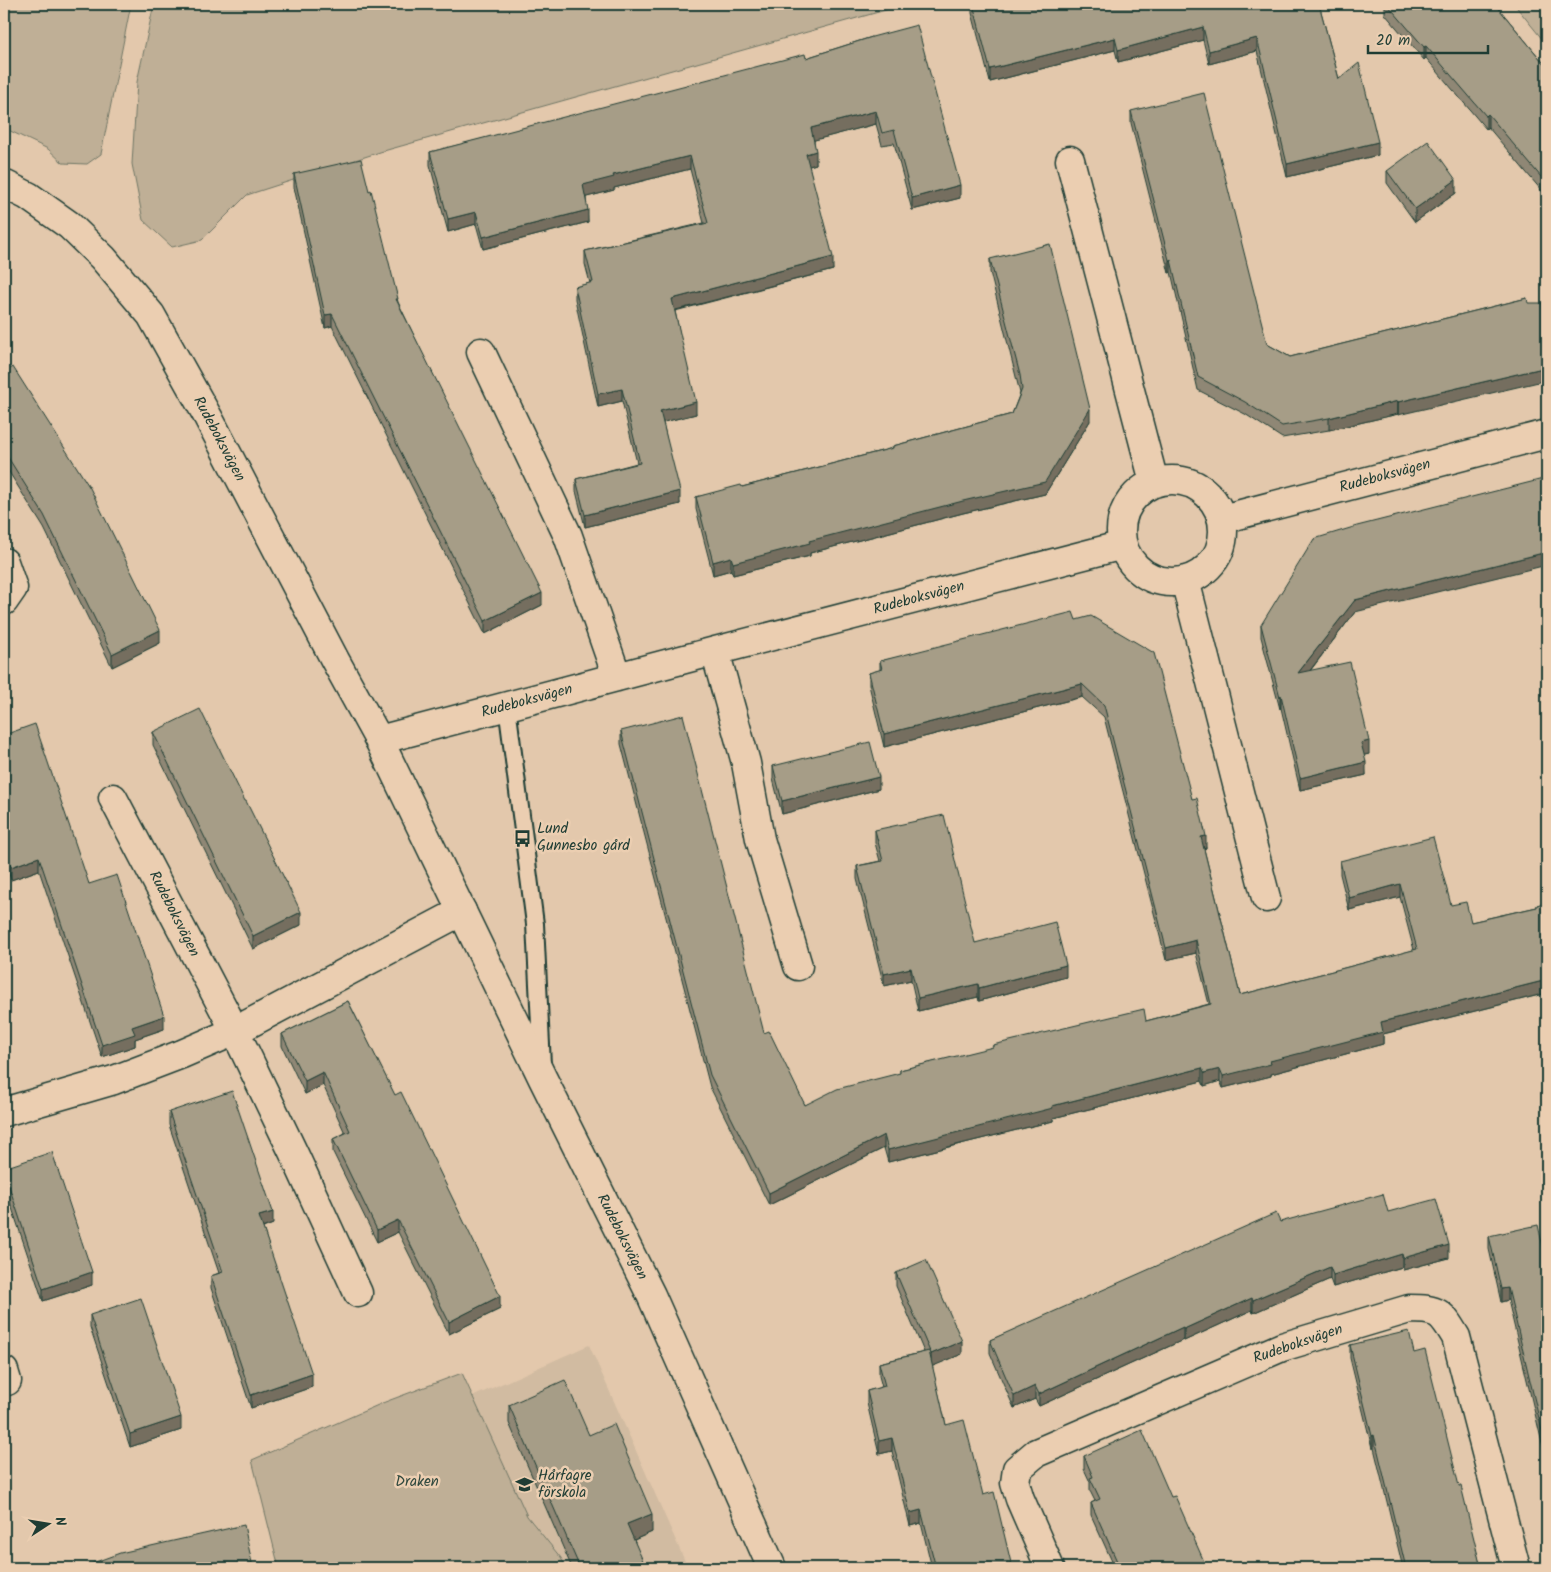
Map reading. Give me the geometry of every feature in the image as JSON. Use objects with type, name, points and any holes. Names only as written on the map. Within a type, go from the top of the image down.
[{"type":"street","points":[[1070,160],[1154,482]]},
{"type":"street","name":"Rudeboksvägen","points":[[4,184],[28,196],[69,225],[103,258],[151,315],[208,417],[379,740],[543,1080],[651,1295],[772,1568]]},
{"type":"street","points":[[481,352],[568,536],[617,677]]},
{"type":"street","name":"Rudeboksvägen","points":[[1222,519],[1547,434]]},
{"type":"street","points":[[1171,479],[1188,482],[1203,490],[1215,503],[1222,519],[1223,535],[1220,550],[1212,564],[1199,574],[1185,580],[1170,582],[1155,579],[1142,572],[1130,561],[1123,545],[1120,530],[1129,502],[1140,490],[1154,482],[1171,479]]},
{"type":"street","name":"Rudeboksvägen","points":[[379,740],[1123,545]]},
{"type":"street","points":[[4,562],[13,588],[4,601]]},
{"type":"street","points":[[1185,580],[1266,898]]},
{"type":"street","points":[[715,651],[746,763],[760,839],[798,966]]},
{"type":"street","name":"Rudeboksvägen","points":[[113,798],[234,1031],[299,1164],[358,1293]]},
{"type":"street","points":[[4,1112],[114,1080],[182,1054],[234,1031],[462,911]]},
{"type":"street","name":"Rudeboksvägen","points":[[1050,1568],[1015,1483],[1017,1468],[1036,1453],[1282,1347],[1410,1309],[1429,1309],[1444,1316],[1456,1337],[1516,1568]]},
{"type":"lane","points":[[507,706],[535,924],[543,1080]]},
{"type":"shaded area","name":"Hårfagre förskola","points":[[589,1345],[688,1568],[639,1568],[627,1543],[652,1532],[614,1443],[572,1568],[566,1568],[561,1558],[527,1516],[472,1397]]},
{"type":"green space","points":[[4,4],[131,4],[101,154],[87,164],[63,163],[48,149],[4,128]]},
{"type":"green space","points":[[154,4],[907,4],[380,152],[247,195],[202,240],[172,247],[143,220],[132,164],[137,82]]},
{"type":"green space","points":[[1514,4],[1547,4],[1547,45]]},
{"type":"green space","name":"Draken","points":[[462,1373],[527,1516],[561,1558],[566,1568],[279,1568],[252,1460],[385,1402]]},
{"type":"building","points":[[973,4],[1319,4],[1339,79],[1359,63],[1378,142],[1287,164],[1257,38],[1209,51],[1203,27],[1118,50],[1115,38],[990,69]]},
{"type":"building","points":[[1387,4],[1495,4],[1547,67],[1547,184],[1488,114],[1486,116]]},
{"type":"building","points":[[917,25],[960,185],[912,198],[894,130],[882,133],[876,111],[811,128],[816,151],[806,154],[833,257],[672,299],[696,402],[660,411],[680,491],[585,515],[576,479],[640,463],[622,389],[598,394],[575,287],[593,282],[585,251],[708,223],[690,156],[613,175],[614,177],[583,185],[588,210],[483,237],[476,212],[448,219],[430,152],[805,54],[806,58]]},
{"type":"building","points":[[1204,93],[1267,344],[1290,357],[1527,298],[1528,303],[1542,303],[1547,325],[1547,367],[1329,418],[1282,426],[1245,402],[1198,377],[1171,260],[1169,260],[1131,111]]},
{"type":"building","points":[[1428,141],[1456,180],[1415,209],[1387,171]]},
{"type":"building","points":[[361,159],[369,191],[371,190],[398,299],[396,299],[542,593],[485,621],[332,314],[325,315],[294,174]]},
{"type":"building","points":[[1050,244],[1090,409],[1045,482],[963,501],[733,563],[731,557],[713,562],[696,497],[893,448],[893,446],[1012,414],[1022,389],[990,259]]},
{"type":"building","points":[[13,367],[90,488],[160,630],[112,654],[44,515],[4,451],[4,373]]},
{"type":"building","points":[[1547,478],[1547,552],[1355,600],[1298,673],[1350,662],[1369,741],[1361,743],[1366,762],[1300,778],[1281,695],[1280,697],[1261,625],[1314,539],[1357,526]]},
{"type":"building","points":[[1073,612],[1076,620],[1091,616],[1154,653],[1192,799],[1197,798],[1206,836],[1201,837],[1240,995],[1417,949],[1400,884],[1349,898],[1340,861],[1433,837],[1451,905],[1466,902],[1471,922],[1537,907],[1537,905],[1547,902],[1547,980],[1381,1022],[1383,1032],[1270,1061],[1271,1064],[1223,1076],[1220,1069],[1204,1073],[1202,1068],[888,1150],[884,1135],[769,1193],[710,1075],[621,731],[683,715],[764,1033],[769,1031],[805,1105],[837,1089],[900,1073],[900,1070],[993,1047],[993,1045],[1144,1009],[1146,1021],[1211,1004],[1196,940],[1166,948],[1104,705],[1082,684],[884,734],[869,673],[882,669],[880,661]]},
{"type":"building","points":[[200,709],[301,912],[253,936],[153,732]]},
{"type":"building","points":[[35,724],[89,884],[117,875],[164,1016],[132,1027],[135,1034],[102,1045],[39,857],[11,867],[4,845],[4,735]]},
{"type":"building","points":[[870,742],[879,777],[782,801],[773,766]]},
{"type":"building","points":[[944,815],[975,943],[1055,922],[1066,965],[979,988],[978,984],[918,998],[911,968],[884,974],[857,866],[883,861],[875,830]]},
{"type":"building","points":[[348,1001],[395,1095],[401,1092],[500,1296],[449,1322],[398,1220],[377,1230],[333,1139],[350,1131],[323,1072],[305,1081],[282,1034]]},
{"type":"building","points":[[232,1091],[273,1212],[259,1216],[312,1374],[251,1395],[211,1276],[223,1272],[169,1112]]},
{"type":"building","points":[[52,1152],[92,1272],[43,1289],[4,1168]]},
{"type":"building","points":[[1383,1194],[1388,1212],[1436,1199],[1449,1245],[1403,1258],[1402,1254],[1333,1275],[1330,1267],[1253,1300],[1252,1298],[1184,1329],[1183,1327],[1039,1394],[1035,1386],[1014,1396],[990,1340],[1276,1213],[1280,1222]]},
{"type":"building","points":[[1538,1225],[1547,1265],[1547,1452],[1508,1288],[1501,1289],[1489,1236]]},
{"type":"building","points":[[926,1260],[962,1341],[931,1354],[896,1273]]},
{"type":"building","points":[[141,1298],[181,1417],[130,1434],[90,1315]]},
{"type":"building","points":[[1409,1331],[1414,1353],[1425,1350],[1481,1568],[1406,1568],[1350,1345]]},
{"type":"building","points":[[929,1351],[946,1425],[964,1420],[983,1495],[994,1492],[1012,1567],[1023,1565],[1024,1568],[936,1568],[921,1510],[910,1513],[892,1438],[879,1441],[867,1391],[885,1386],[879,1363]]},
{"type":"building","points":[[565,1380],[589,1435],[614,1424],[652,1514],[627,1524],[643,1561],[632,1566],[633,1568],[580,1568],[509,1405]]},
{"type":"building","points":[[1142,1430],[1171,1497],[1175,1496],[1206,1566],[1211,1563],[1214,1568],[1120,1568],[1091,1503],[1100,1499],[1090,1478],[1093,1477],[1084,1456]]},
{"type":"building","points":[[244,1525],[253,1568],[79,1568],[120,1553]]},
{"type":"place","name":"Lund Gunnesbo gård","points":[[523,838]]},
{"type":"place","name":"Hårfagre förskola","points":[[524,1485]]}]
